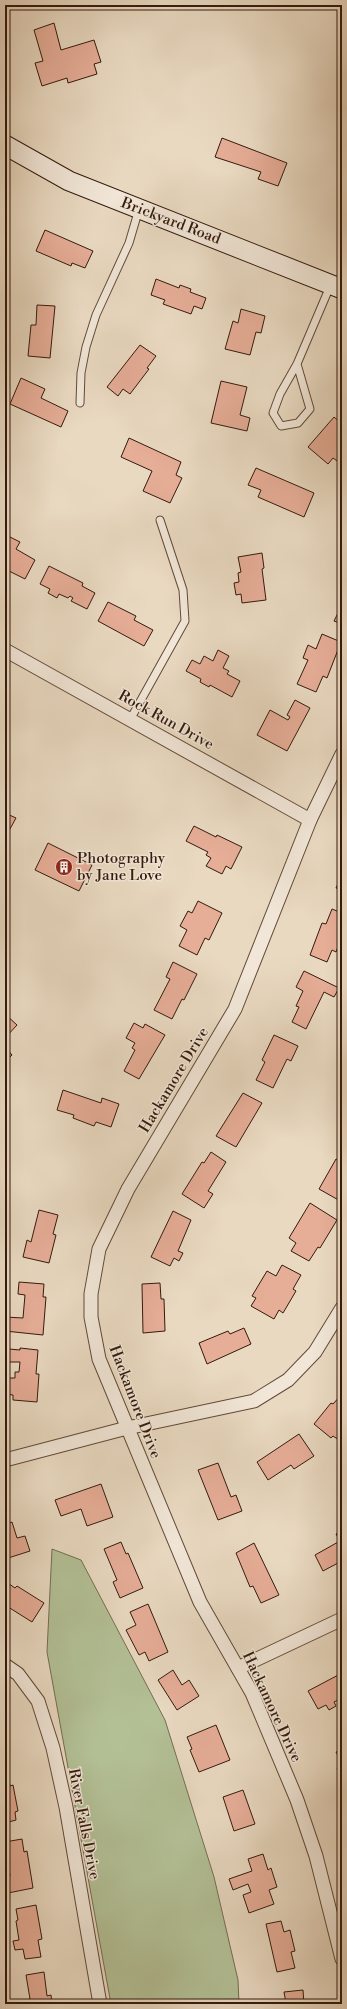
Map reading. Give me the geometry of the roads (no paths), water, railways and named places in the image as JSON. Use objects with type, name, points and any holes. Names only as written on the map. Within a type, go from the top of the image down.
[{"type":"street","name":"Brickyard Road","points":[[5,145],[70,181],[336,286]]},
{"type":"street","name":"Rock Run Drive","points":[[5,650],[131,718],[310,820]]},
{"type":"street","name":"Hackamore Drive","points":[[341,1950],[316,1856],[297,1800],[252,1693],[200,1602],[99,1358],[91,1317],[91,1294],[99,1249],[128,1189],[235,1009],[310,820],[342,754]]},
{"type":"street","points":[[5,1460],[127,1428],[254,1401],[288,1380],[299,1369],[315,1352],[342,1308]]},
{"type":"street","points":[[238,1668],[342,1619]]},
{"type":"street","name":"River Falls Drive","points":[[5,1666],[18,1674],[38,1701],[53,1748],[66,1807],[100,2004]]},
{"type":"lane","points":[[80,403],[81,373],[90,334],[96,315],[129,243],[139,209]]},
{"type":"lane","points":[[297,364],[310,409],[298,423],[281,426],[274,413],[280,394],[297,364],[336,286]]},
{"type":"lane","points":[[131,718],[185,621],[183,590],[160,520]]},
{"type":"place","name":"Photography by Jane Love","points":[[64,867]]}]
